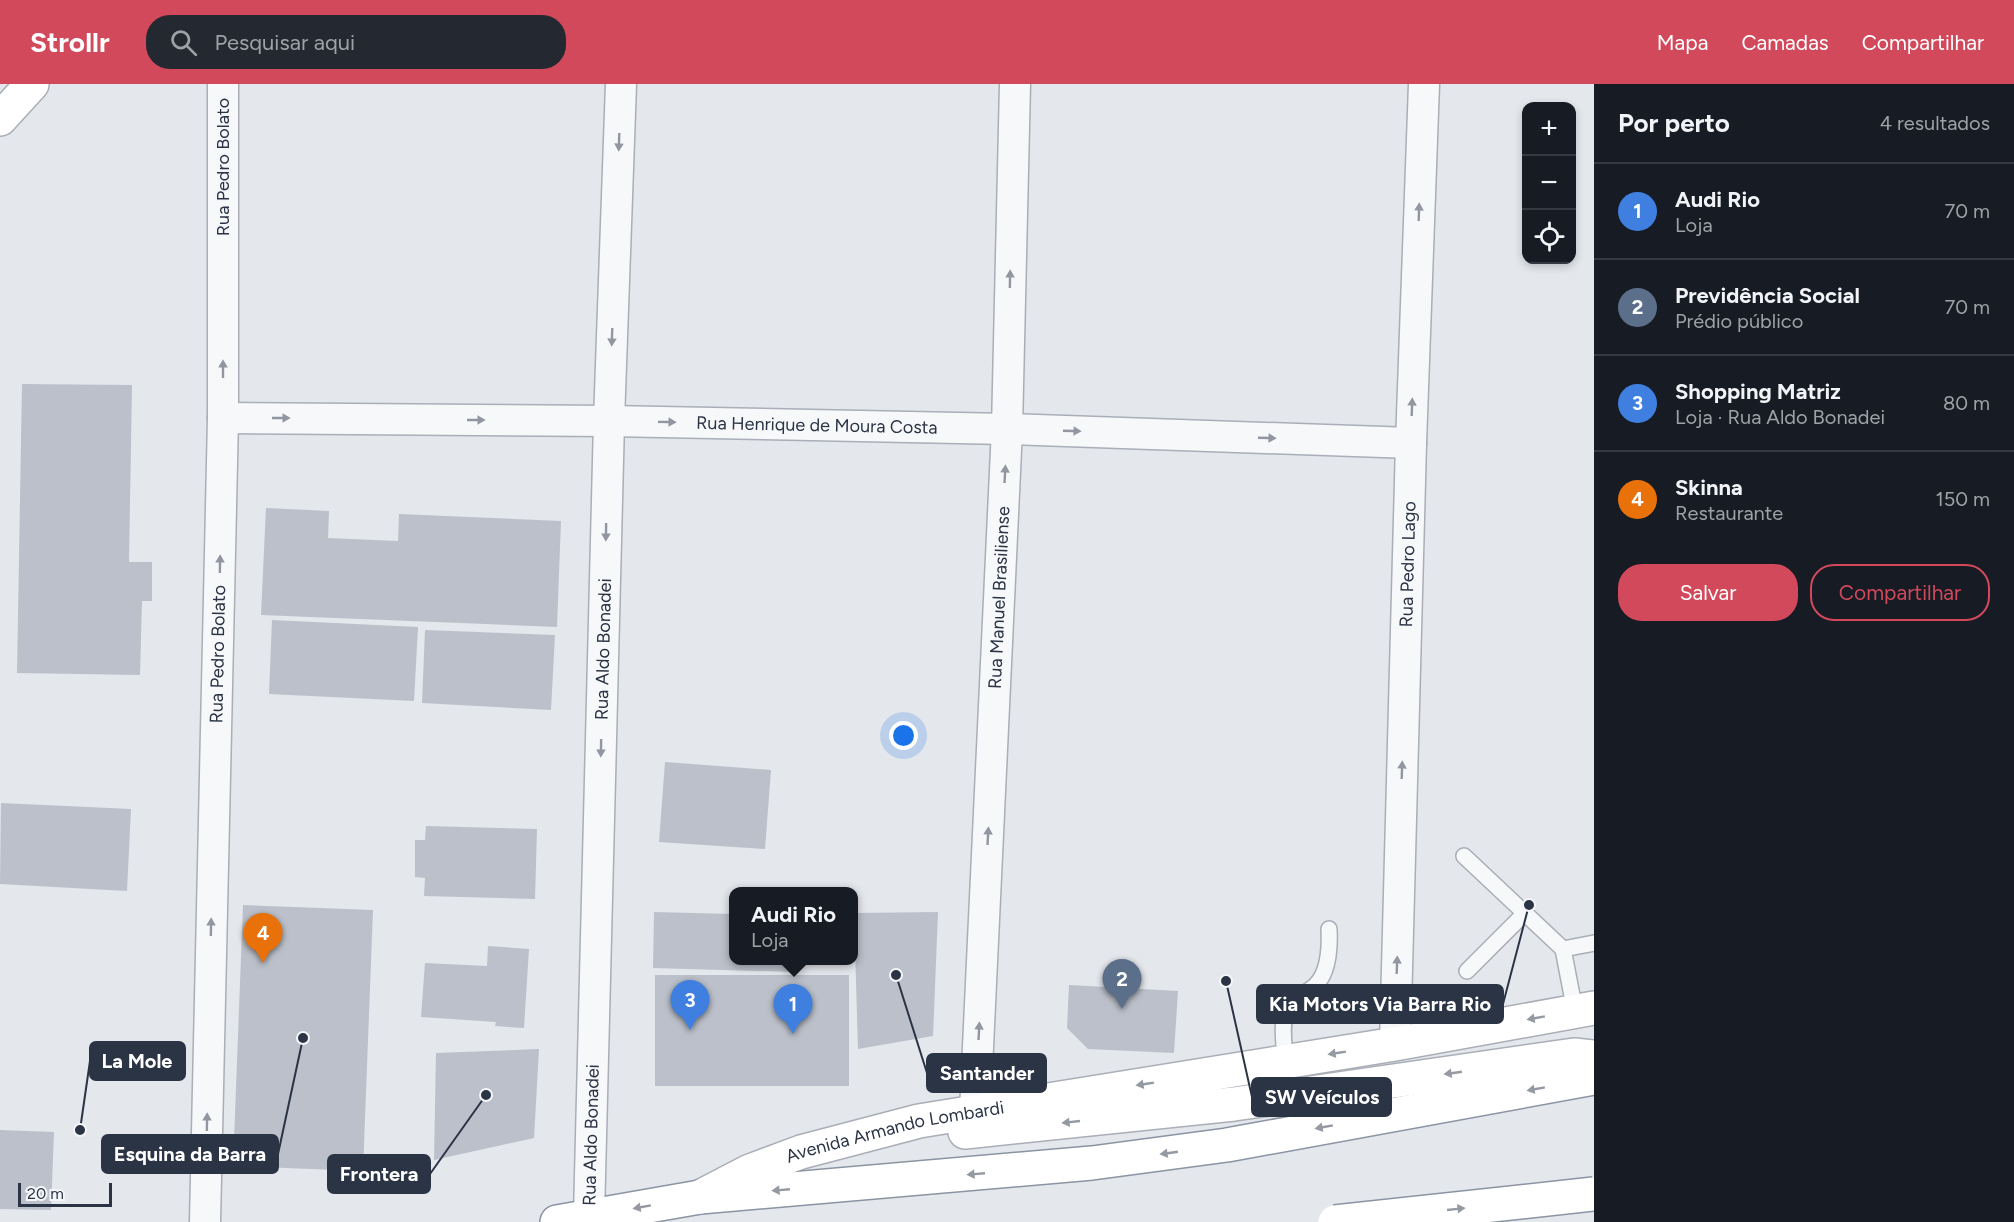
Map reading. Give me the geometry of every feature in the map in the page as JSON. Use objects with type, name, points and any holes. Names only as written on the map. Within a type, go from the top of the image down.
[{"type":"main road","points":[[0,119],[32,84]]},
{"type":"main road","name":"Avenida Armando Lombardi","points":[[699,1197],[750,1171],[801,1152],[919,1121],[1395,1044],[1585,1009]]},
{"type":"main road","points":[[850,1139],[1021,1128],[1222,1106],[1574,1055],[1594,1057]]},
{"type":"main road","name":"Avenida Armando Lombardi","points":[[557,1222],[699,1197],[1092,1163],[1227,1144],[1594,1078]]},
{"type":"main road","points":[[1335,1222],[1594,1194]]},
{"type":"street","name":"Rua Pedro Bolato","points":[[205,1222],[223,418],[223,84]]},
{"type":"street","name":"Rua Aldo Bonadei","points":[[589,1216],[609,421],[621,84]]},
{"type":"street","name":"Rua Manuel Brasiliense","points":[[975,1111],[1007,429],[1015,84]]},
{"type":"street","name":"Rua Pedro Lago","points":[[1395,1044],[1411,443],[1424,84]]},
{"type":"street","name":"Rua Henrique de Moura Costa","points":[[223,418],[609,421],[1007,429],[1411,443]]},
{"type":"lane","points":[[1464,856],[1563,949],[1585,1009]]},
{"type":"lane","points":[[1467,972],[1524,914]]},
{"type":"lane","points":[[1285,1062],[1286,1012],[1291,1005],[1314,988],[1324,973],[1330,945],[1329,929]]},
{"type":"lane","points":[[1563,949],[1594,943]]},
{"type":"building","points":[[22,384],[132,385],[129,562],[152,562],[152,601],[142,601],[140,675],[17,673]]},
{"type":"building","points":[[266,508],[329,511],[328,538],[398,541],[399,514],[561,521],[557,627],[261,615]]},
{"type":"building","points":[[272,620],[418,627],[414,701],[269,694]]},
{"type":"building","points":[[425,630],[555,635],[551,710],[422,703]]},
{"type":"building","points":[[665,762],[771,770],[765,849],[659,842]]},
{"type":"building","points":[[1,803],[131,809],[127,891],[0,884]]},
{"type":"building","points":[[426,826],[537,829],[535,899],[424,896],[425,878],[415,877],[415,840],[425,840]]},
{"type":"building","points":[[243,905],[373,910],[363,1171],[233,1166]]},
{"type":"building","points":[[654,912],[729,914],[729,965],[793,965],[793,972],[653,968]]},
{"type":"building","points":[[938,912],[933,1036],[858,1049],[856,965],[858,965],[858,913]]},
{"type":"building","points":[[488,946],[529,949],[524,1028],[495,1026],[496,1022],[421,1017],[425,963],[487,966]]},
{"type":"building","points":[[655,975],[849,975],[849,1086],[655,1086]]},
{"type":"building","points":[[1069,985],[1178,991],[1174,1053],[1088,1049],[1067,1028]]},
{"type":"building","points":[[539,1049],[534,1138],[434,1160],[436,1053]]},
{"type":"building","points":[[0,1130],[54,1132],[51,1210],[0,1209]]},
{"type":"place","name":"Kia Motors Via Barra Rio","points":[[1529,905]]},
{"type":"place","name":"Skinna","points":[[263,963]]},
{"type":"place","name":"Santander","points":[[896,975]]},
{"type":"place","name":"SW Veículos","points":[[1226,981]]},
{"type":"place","name":"Previdência Social","points":[[1122,1009]]},
{"type":"place","name":"Shopping Matriz","points":[[690,1030]]},
{"type":"place","name":"Audi Rio","points":[[793,1034]]},
{"type":"place","name":"Esquina da Barra","points":[[303,1038]]},
{"type":"place","name":"Frontera","points":[[486,1095]]},
{"type":"place","name":"La Mole","points":[[80,1130]]}]
